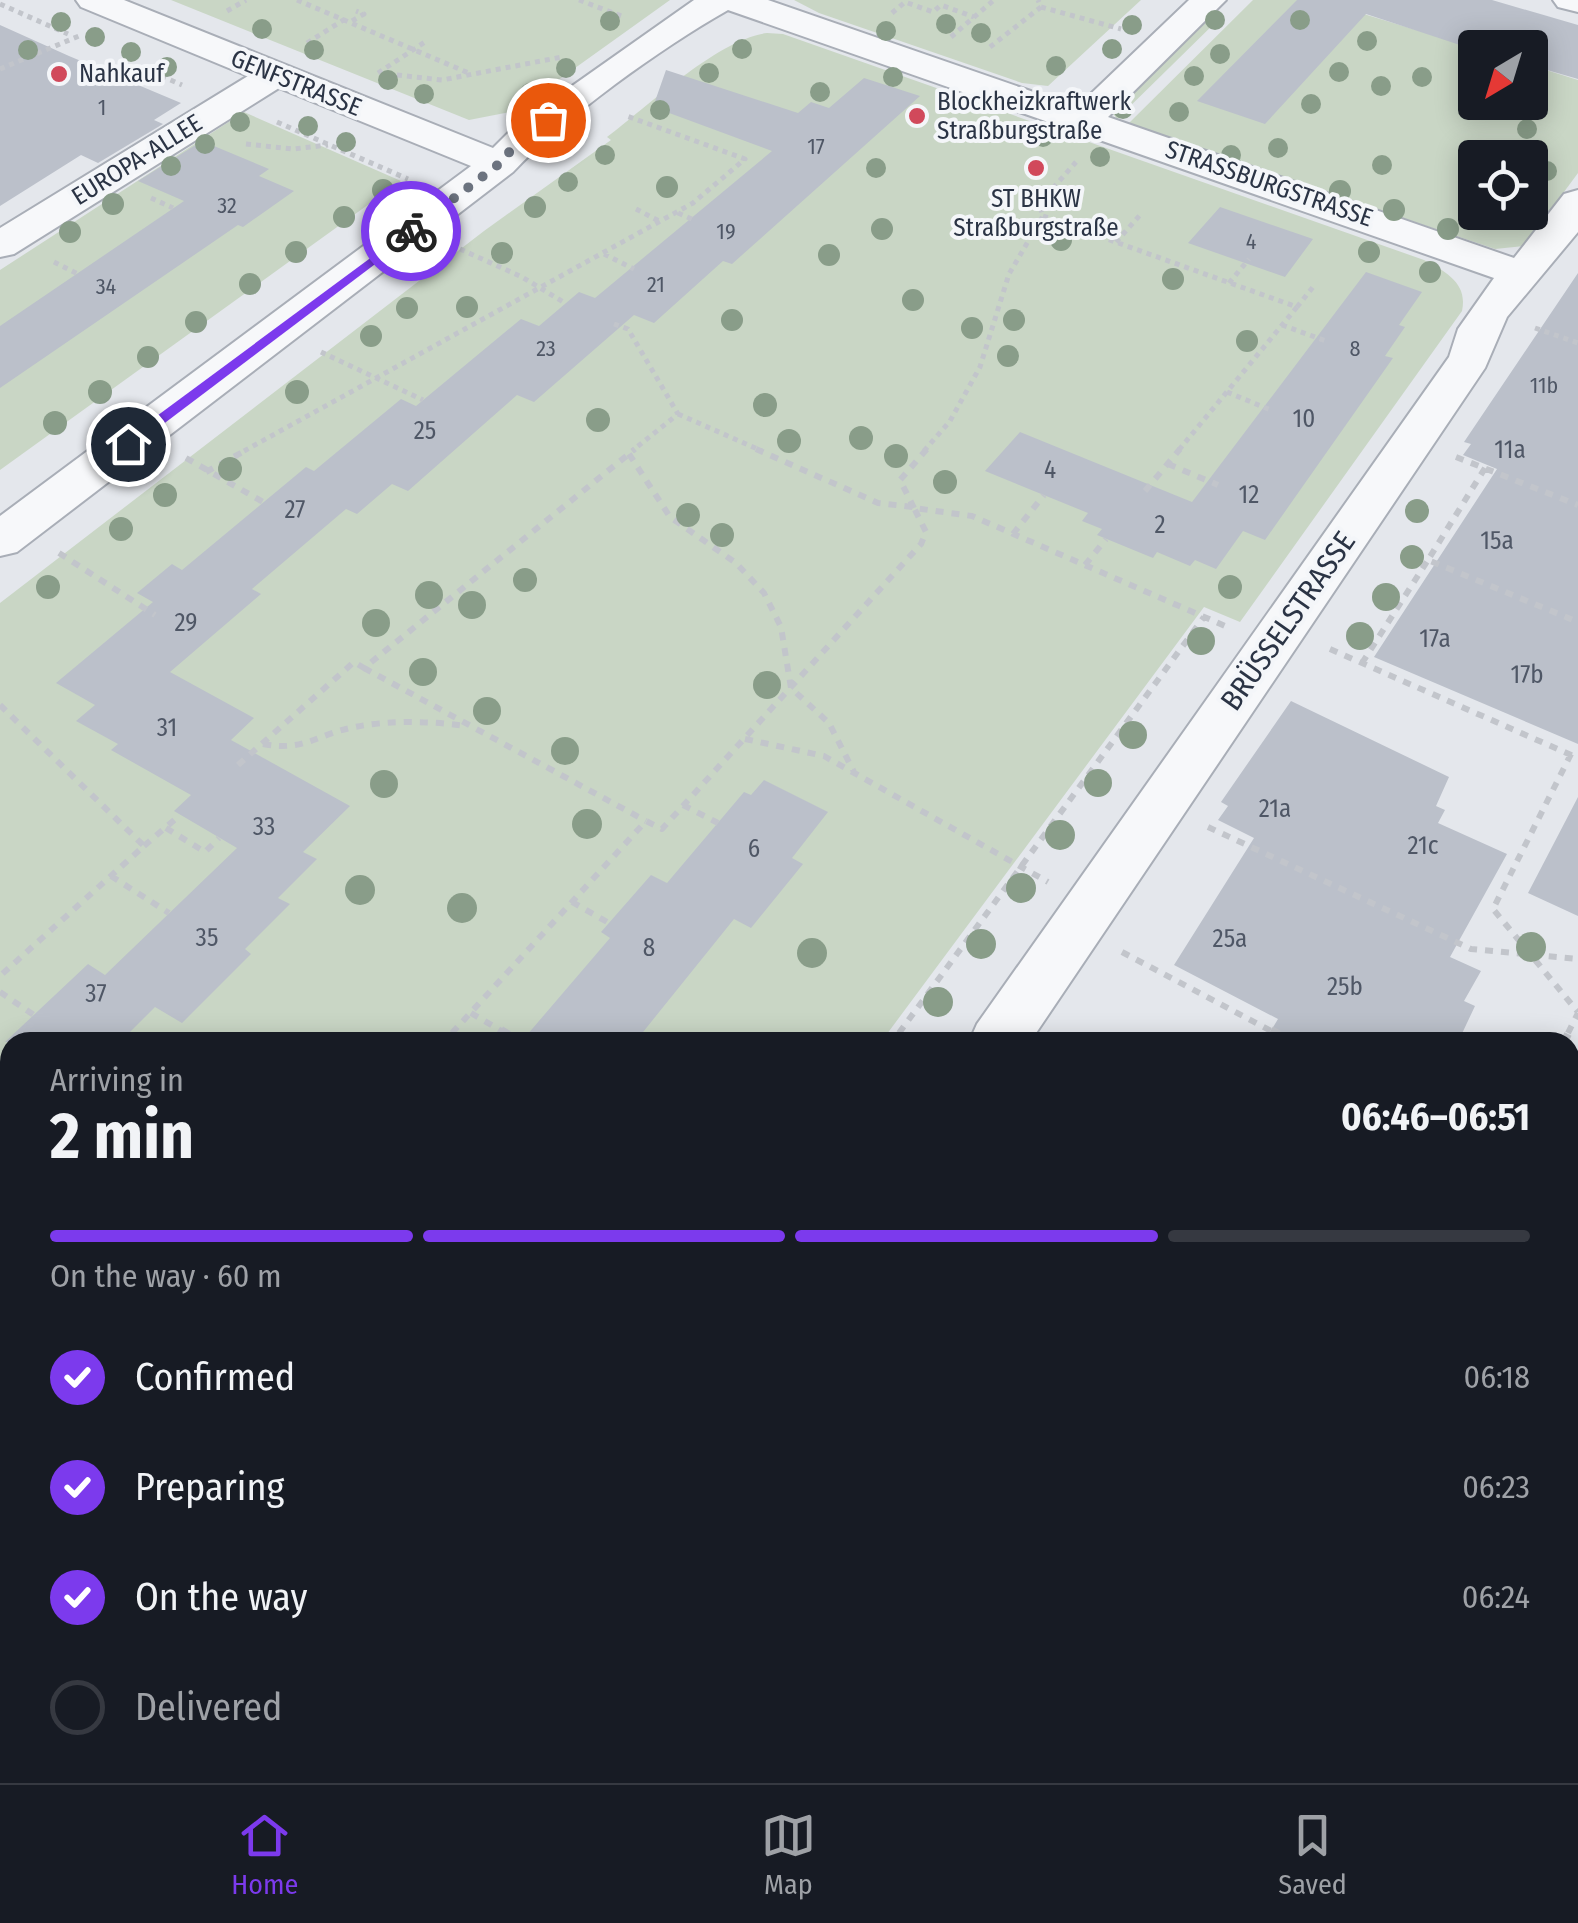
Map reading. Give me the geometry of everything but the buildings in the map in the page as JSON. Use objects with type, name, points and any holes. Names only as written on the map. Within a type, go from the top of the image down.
[{"type":"street","name":"STRASSBURGSTRASSE","points":[[727,0],[1519,273]]},
{"type":"street","points":[[0,540],[499,164],[548,144],[714,23],[728,6],[727,0]]},
{"type":"street","points":[[1098,125],[1165,42],[1209,0]]},
{"type":"street","points":[[1570,0],[1578,2]]},
{"type":"street","name":"GENFSTRASSE","points":[[107,6],[499,164]]},
{"type":"street","name":"EUROPA-ALLEE","points":[[0,245],[275,75]]},
{"type":"street","name":"BRÜSSELSTRASSE","points":[[1005,1032],[1470,358],[1472,341],[1519,273],[1542,253],[1578,202]]},
{"type":"path","points":[[297,0],[472,75]]},
{"type":"path","points":[[1038,0],[1041,7]]},
{"type":"path","points":[[896,9],[905,1],[933,12],[942,5],[974,17]]},
{"type":"path","points":[[0,69],[77,38],[107,6]]},
{"type":"path","points":[[984,48],[994,46],[1041,7],[1070,12],[1165,42]]},
{"type":"path","points":[[352,22],[364,14],[356,11]]},
{"type":"path","points":[[428,40],[377,74],[442,80],[563,57]]},
{"type":"path","points":[[946,41],[960,45]]},
{"type":"path","points":[[206,472],[660,222],[745,159],[624,114]]},
{"type":"path","points":[[238,765],[354,662],[662,829],[921,544],[926,532],[900,480],[950,421],[980,366],[1009,274],[1044,216],[1040,204],[1098,125]]},
{"type":"path","points":[[636,210],[660,222]]},
{"type":"path","points":[[677,212],[694,220]]},
{"type":"path","points":[[1116,242],[1142,214]]},
{"type":"path","points":[[1044,216],[1296,307]]},
{"type":"path","points":[[452,246],[566,303]]},
{"type":"path","points":[[603,253],[634,268]]},
{"type":"path","points":[[1229,283],[1249,259]]},
{"type":"path","points":[[1146,491],[1313,287]]},
{"type":"path","points":[[614,324],[628,329],[678,414],[878,503],[972,516],[1204,617],[1362,663],[1574,756],[1493,909],[1578,1012]]},
{"type":"path","points":[[1282,325],[1326,341]]},
{"type":"path","points":[[316,350],[424,400]]},
{"type":"path","points":[[1227,392],[1274,411]]},
{"type":"path","points":[[364,668],[678,414]]},
{"type":"path","points":[[1413,440],[1578,505]]},
{"type":"path","points":[[180,454],[263,502]]},
{"type":"path","points":[[629,454],[645,485],[679,525],[742,569],[768,598],[791,652],[790,688],[829,724],[854,772]]},
{"type":"path","points":[[1168,464],[1218,485]]},
{"type":"path","points":[[1362,663],[1484,468]]},
{"type":"path","points":[[1013,534],[1044,495]]},
{"type":"path","points":[[1085,565],[1106,539]]},
{"type":"path","points":[[54,550],[155,615]]},
{"type":"path","points":[[1428,560],[1578,622]]},
{"type":"path","points":[[899,1032],[1204,617]]},
{"type":"path","points":[[0,705],[144,846]]},
{"type":"path","points":[[262,744],[288,749],[324,734],[393,724],[440,722],[473,727]]},
{"type":"path","points":[[744,738],[824,756],[854,772],[1022,866],[1084,918],[1276,1032]]},
{"type":"path","points":[[684,806],[718,823]]},
{"type":"path","points":[[1162,806],[1471,949],[1578,959]]},
{"type":"path","points":[[0,976],[180,815]]},
{"type":"path","points":[[453,1032],[646,820]]},
{"type":"path","points":[[166,828],[205,852],[219,838]]},
{"type":"path","points":[[111,876],[169,913]]},
{"type":"path","points":[[572,902],[609,923]]},
{"type":"path","points":[[0,992],[34,1015]]},
{"type":"path","points":[[471,1013],[504,1032]]},
{"type":"green space","points":[[171,0],[670,0],[515,111],[469,120]]},
{"type":"green space","points":[[794,0],[1141,0],[1048,86],[1022,83],[819,13]]},
{"type":"green space","points":[[1253,0],[1318,0],[1458,43],[1458,120],[1548,120],[1548,71],[1578,80],[1578,173],[1548,214],[1548,140],[1458,140],[1458,230],[1536,230],[1524,246],[1495,249],[1127,125]]},
{"type":"green space","points":[[1214,12],[1223,15],[1117,119],[1112,112]]},
{"type":"green space","points":[[783,34],[1424,260],[1458,286],[1462,311],[1240,622],[1204,607],[888,1032],[0,1032],[0,603],[484,231],[611,140],[607,137],[684,76],[748,38]]},
{"type":"green space","points":[[244,112],[401,181],[0,470],[0,270]]},
{"type":"way so far","points":[[411,231],[499,164],[548,120]]},
{"type":"place","name":"Nahkauf","points":[[59,74]]},
{"type":"place","name":"Blockheizkraftwerk Straßburgstraße","points":[[917,116]]},
{"type":"place","name":"ST BHKW Straßburgstraße","points":[[1036,168]]},
{"type":"route","points":[[128,444],[411,231]]}]
